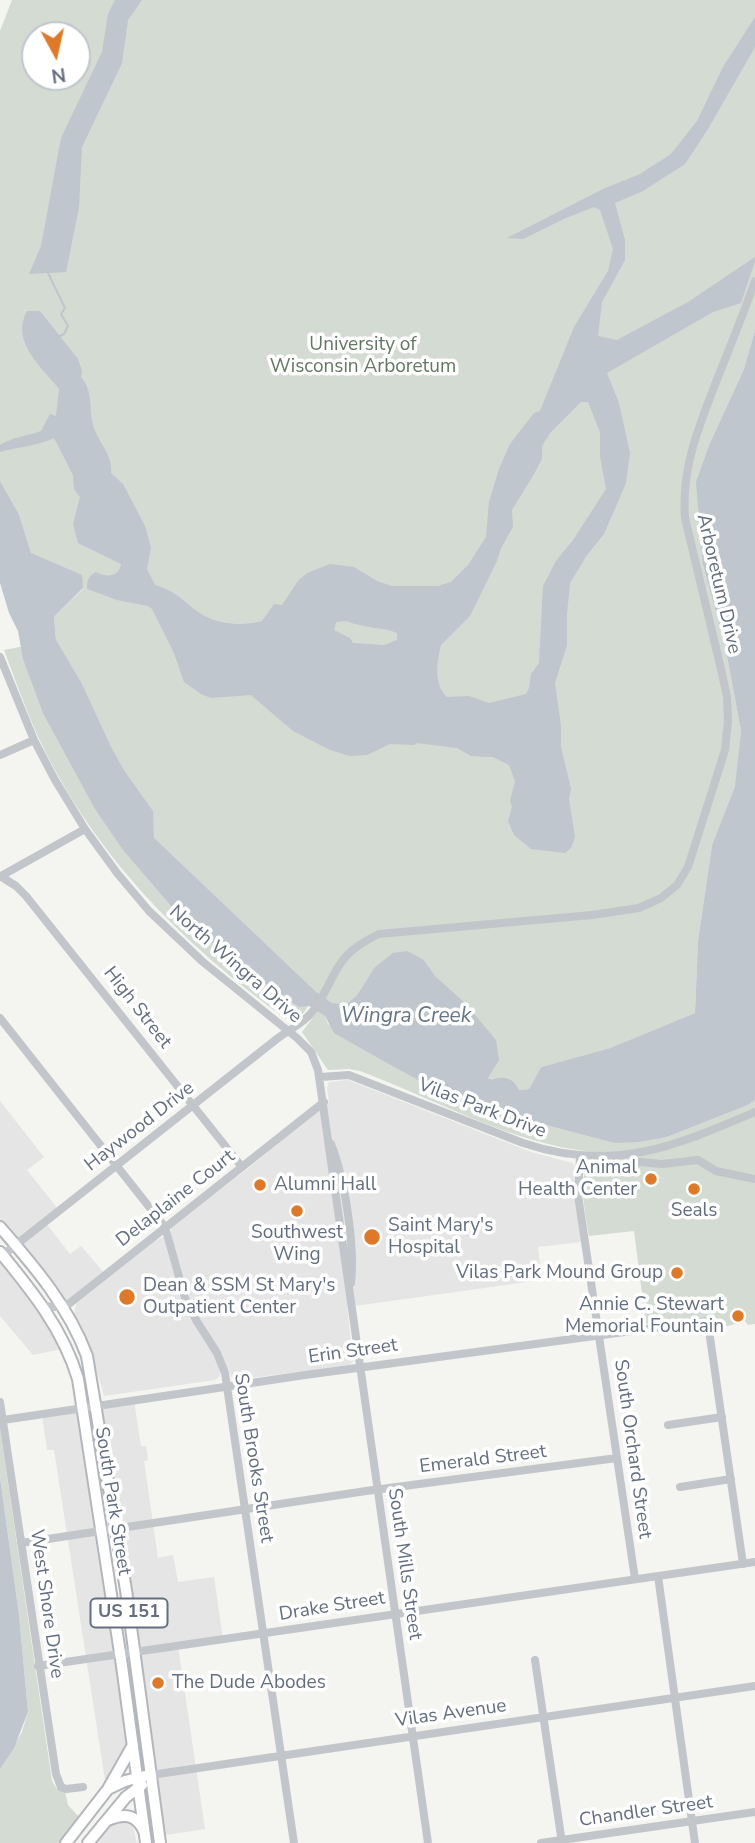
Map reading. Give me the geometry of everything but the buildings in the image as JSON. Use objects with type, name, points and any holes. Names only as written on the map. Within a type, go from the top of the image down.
[{"type":"main road","name":"South Park Street","points":[[0,1227],[78,1329],[87,1356],[116,1528],[160,1843]]},
{"type":"main road","name":"South Park Street","points":[[1,1254],[42,1306],[72,1357],[83,1409],[146,1839]]},
{"type":"main road","points":[[66,1843],[108,1789],[133,1745]]},
{"type":"main road","points":[[108,1789],[139,1782],[151,1775]]},
{"type":"main road","points":[[88,1843],[139,1782]]},
{"type":"main road","points":[[106,1821],[121,1815],[130,1816],[139,1823],[146,1839]]},
{"type":"street","name":"Arboretum Drive","points":[[298,1026],[313,1011],[345,957],[359,944],[379,934],[616,913],[639,908],[661,898],[677,884],[688,867],[725,750],[728,721],[721,669],[685,518],[683,495],[686,467],[694,437],[755,281]]},
{"type":"street","name":"North Wingra Drive","points":[[0,657],[34,740],[55,780],[85,829],[117,873],[158,920],[203,962],[303,1044]]},
{"type":"street","points":[[0,755],[34,740]]},
{"type":"street","points":[[1,876],[85,829]]},
{"type":"street","name":"High Street","points":[[1,876],[26,895],[243,1167]]},
{"type":"street","name":"South Brooks Street","points":[[0,1018],[165,1227],[185,1298],[217,1353],[225,1373],[294,1843]]},
{"type":"street","name":"Haywood Drive","points":[[1,1254],[288,1031],[298,1026]]},
{"type":"street","name":"South Mills Street","points":[[303,1044],[311,1052],[320,1077],[329,1138],[337,1160],[344,1196],[351,1289],[361,1367],[428,1843]]},
{"type":"street","name":"Vilas Park Drive","points":[[320,1077],[349,1075],[523,1143],[580,1157],[626,1155],[657,1150],[755,1112]]},
{"type":"street","name":"Delaplaine Court","points":[[63,1307],[324,1102]]},
{"type":"street","name":"South Orchard Street","points":[[580,1157],[578,1195],[635,1579]]},
{"type":"street","points":[[639,1163],[663,1164],[698,1160],[716,1171],[755,1179]]},
{"type":"street","points":[[42,1306],[63,1307]]},
{"type":"street","name":"Erin Street","points":[[4,1420],[361,1367],[704,1321],[708,1322],[722,1418]]},
{"type":"street","name":"West Shore Drive","points":[[0,1402],[38,1666],[58,1781],[61,1787],[66,1789],[83,1787]]},
{"type":"street","points":[[668,1425],[722,1418],[743,1564]]},
{"type":"street","name":"Emerald Street","points":[[21,1543],[377,1490],[617,1458]]},
{"type":"street","points":[[680,1487],[731,1479]]},
{"type":"street","name":"Drake Street","points":[[38,1666],[755,1562]]},
{"type":"street","points":[[658,1576],[695,1843]]},
{"type":"street","points":[[535,1660],[562,1842]]},
{"type":"street","name":"Vilas Avenue","points":[[151,1775],[755,1686]]},
{"type":"street","name":"Chandler Street","points":[[541,1843],[755,1812]]},
{"type":"shaded area","name":"Saint Mary's Hospital","points":[[348,1080],[531,1152],[573,1163],[581,1242],[538,1247],[542,1280],[347,1307],[353,1357],[353,1362],[349,1365],[237,1380],[232,1378],[228,1369],[220,1372],[220,1376],[215,1380],[104,1396],[89,1343],[74,1314],[76,1304],[156,1240],[171,1234],[171,1227],[329,1103],[329,1082]]},
{"type":"shaded area","points":[[0,1101],[44,1157],[27,1170],[59,1210],[45,1222],[70,1254],[81,1246],[105,1274],[63,1307],[0,1227]]},
{"type":"shaded area","points":[[0,1252],[67,1348],[33,1355],[0,1316]]},
{"type":"shaded area","points":[[134,1401],[141,1446],[146,1446],[148,1460],[144,1461],[158,1558],[173,1555],[178,1582],[214,1577],[223,1639],[178,1646],[205,1829],[159,1836],[97,1406]]},
{"type":"shaded area","points":[[83,1409],[133,1745],[115,1776],[105,1780],[54,1450],[47,1450],[42,1415]]},
{"type":"shaded area","points":[[130,1816],[137,1843],[88,1843],[106,1821]]},
{"type":"green space","name":"University of Wisconsin Arboretum","points":[[12,0],[755,0],[755,330],[744,369],[710,443],[703,565],[725,646],[741,731],[736,787],[712,845],[698,941],[695,1013],[610,1048],[541,1067],[529,1089],[519,1090],[508,1079],[492,1081],[487,1077],[436,977],[424,960],[374,968],[357,995],[347,1004],[332,1003],[316,993],[303,1014],[288,1020],[249,991],[176,927],[111,855],[57,774],[35,730],[4,650],[56,640],[54,617],[83,589],[31,553],[19,514],[0,481],[0,31]]},
{"type":"green space","points":[[318,1011],[325,1016],[328,1024],[431,1087],[482,1100],[492,1111],[508,1112],[511,1116],[614,1143],[667,1137],[755,1100],[755,1324],[748,1325],[745,1321],[714,1330],[712,1319],[706,1317],[646,1324],[634,1231],[589,1236],[583,1183],[588,1165],[594,1161],[594,1152],[564,1148],[505,1131],[360,1071],[328,1070],[302,1032]]},
{"type":"green space","points":[[0,1429],[52,1781],[57,1789],[65,1792],[68,1805],[79,1817],[58,1843],[0,1843],[0,1769],[22,1732],[28,1712],[19,1615],[0,1477]]},
{"type":"water","points":[[115,0],[142,0],[128,20],[122,63],[82,147],[79,207],[66,272],[29,274],[41,246],[61,138],[83,91],[91,91],[91,75],[102,52],[108,14]]},
{"type":"water","points":[[755,17],[755,47],[685,164],[643,191],[615,203],[625,240],[625,260],[602,302],[598,336],[617,340],[688,302],[755,257],[755,261],[741,303],[713,312],[607,373],[619,403],[630,453],[626,483],[604,534],[570,583],[567,645],[555,683],[561,747],[571,789],[569,799],[575,837],[571,848],[565,853],[531,849],[514,835],[508,821],[515,781],[509,765],[493,757],[471,756],[457,748],[417,743],[390,744],[367,755],[350,756],[330,750],[293,731],[251,695],[211,698],[201,694],[184,682],[174,653],[152,609],[87,589],[88,579],[93,574],[115,574],[121,564],[78,543],[73,524],[80,497],[74,489],[73,475],[54,438],[0,452],[0,445],[41,431],[50,414],[56,416],[59,389],[25,344],[22,333],[27,311],[40,311],[78,359],[81,377],[88,389],[95,431],[108,456],[111,473],[123,484],[145,526],[151,547],[147,569],[155,585],[178,596],[207,617],[220,622],[242,624],[262,621],[274,604],[282,605],[298,581],[307,573],[330,564],[354,567],[377,581],[392,586],[438,586],[451,582],[468,565],[486,537],[489,502],[510,444],[534,413],[540,411],[574,327],[608,271],[613,249],[600,210],[594,207],[523,239],[507,238],[603,189],[640,174],[671,154],[697,121],[723,67]],"holes":[[[581,402],[588,402],[600,432],[600,456],[606,489],[556,561],[543,586],[539,663],[531,674],[529,688],[526,694],[489,703],[469,696],[447,697],[438,679],[437,665],[441,645],[470,616],[513,527],[512,510],[542,459],[542,446],[550,433]],[[346,621],[397,633],[397,640],[384,645],[353,643],[350,638],[334,630],[336,622]]]},
{"type":"water","name":"Wingra Creek","points":[[755,330],[755,1100],[667,1137],[614,1143],[511,1116],[512,1110],[501,1111],[496,1101],[489,1106],[482,1100],[431,1087],[334,1033],[325,1016],[309,1006],[299,1007],[230,959],[173,908],[123,850],[95,809],[43,713],[0,583],[0,481],[19,514],[31,553],[82,575],[83,588],[54,617],[56,640],[82,684],[125,772],[153,811],[154,838],[316,992],[332,1003],[347,1004],[357,995],[374,968],[393,953],[407,951],[424,960],[436,977],[465,1003],[496,1040],[499,1060],[488,1078],[508,1079],[519,1090],[529,1089],[541,1067],[610,1048],[695,1013],[698,941],[712,845],[735,787],[741,731],[725,646],[703,565],[696,482],[710,443],[744,369]]},
{"type":"water","points":[[0,1477],[19,1615],[28,1712],[14,1748],[0,1769]]},
{"type":"waterway","points":[[48,273],[65,308],[61,314],[68,326],[64,334],[58,337]]},
{"type":"place","name":"Animal Health Center","points":[[651,1179]]},
{"type":"place","name":"Alumni Hall","points":[[260,1185]]},
{"type":"place","name":"Seals","points":[[694,1189]]},
{"type":"place","name":"Southwest Wing","points":[[297,1211]]},
{"type":"place","name":"Saint Mary's Hospital","points":[[372,1237]]},
{"type":"place","name":"Vilas Park Mound Group","points":[[677,1273]]},
{"type":"place","name":"Dean & SSM St Mary's Outpatient Center","points":[[127,1297]]},
{"type":"place","name":"Annie C. Stewart Memorial Fountain","points":[[738,1316]]},
{"type":"place","name":"The Dude Abodes","points":[[158,1683]]}]
